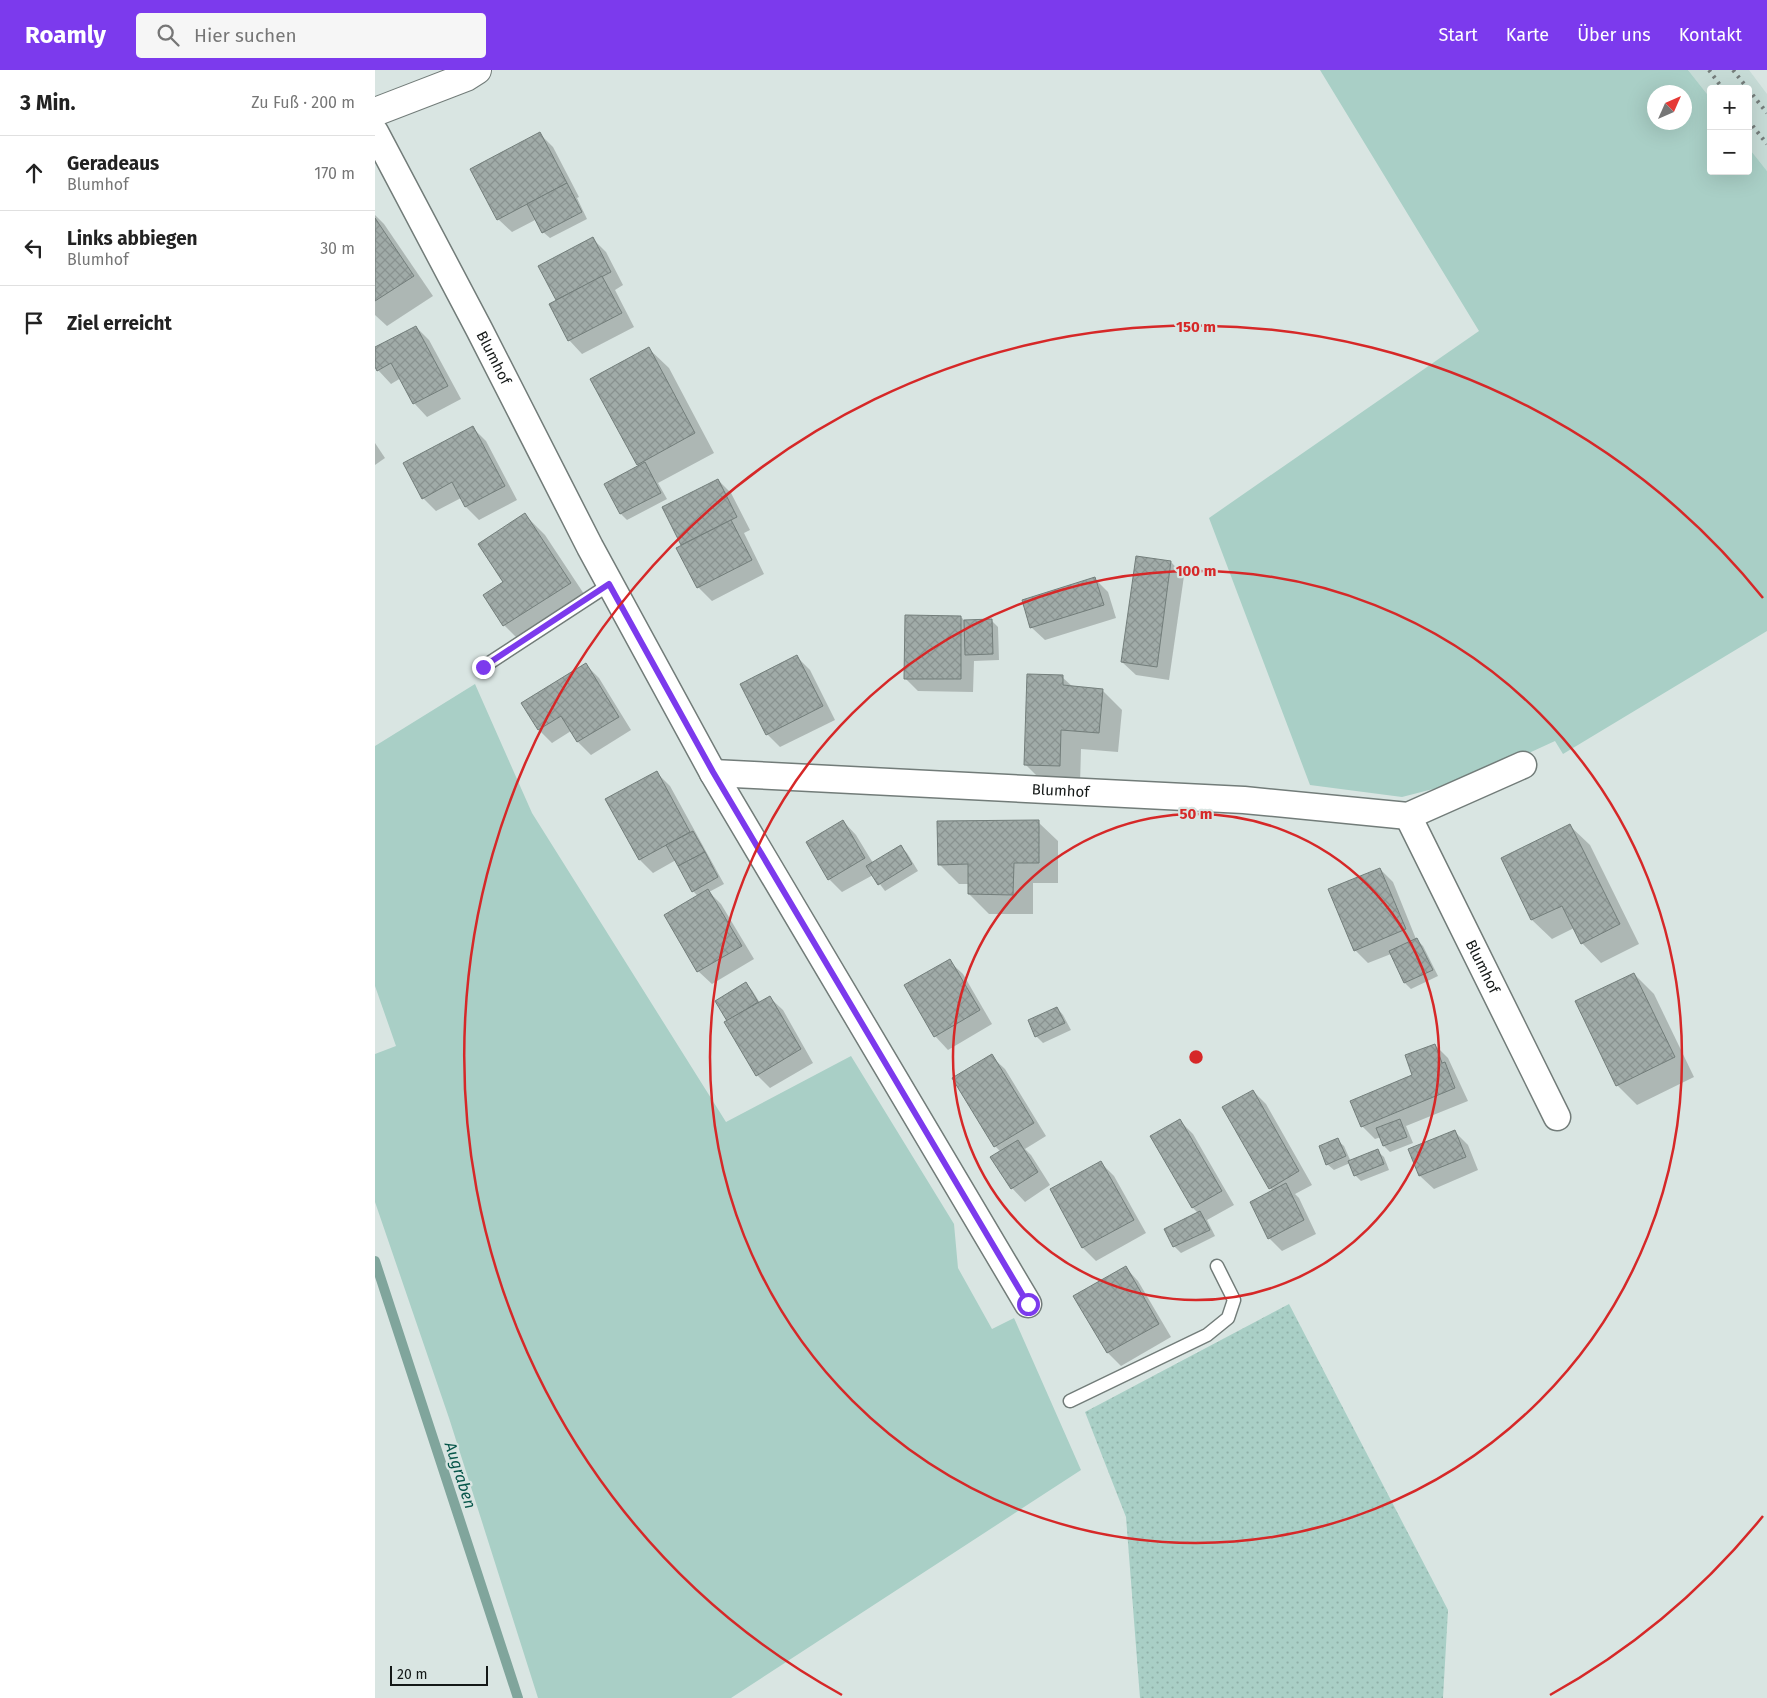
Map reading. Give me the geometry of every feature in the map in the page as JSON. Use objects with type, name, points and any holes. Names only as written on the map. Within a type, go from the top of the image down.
[{"type":"street","points":[[375,112],[466,77],[477,70]]},
{"type":"street","name":"Blumhof","points":[[375,132],[479,329],[609,584],[713,772],[1028,1304]]},
{"type":"street","name":"Blumhof","points":[[713,772],[1244,800],[1407,816],[1523,766]]},
{"type":"street","name":"Blumhof","points":[[1407,816],[1557,1117]]},
{"type":"lane","points":[[483,667],[609,584]]},
{"type":"lane","points":[[1070,1401],[1207,1335],[1228,1318],[1234,1300],[1217,1266]]},
{"type":"shaded area","points":[[1688,70],[1749,70],[1767,94],[1767,171],[1752,152],[1752,85],[1707,85],[1707,94]]},
{"type":"green space","points":[[1320,70],[1688,70],[1707,94],[1707,175],[1752,175],[1752,152],[1767,171],[1767,631],[1563,754],[1555,741],[1472,779],[1402,797],[1310,785],[1209,518],[1479,331]]},
{"type":"green space","points":[[475,684],[532,813],[726,1122],[851,1056],[954,1224],[958,1268],[992,1329],[1014,1318],[1081,1470],[731,1698],[538,1698],[449,1418],[375,1202],[375,1054],[396,1046],[375,986],[375,746]]},
{"type":"green space","points":[[1289,1304],[1448,1610],[1443,1698],[1140,1698],[1126,1517],[1085,1412]]},
{"type":"building","points":[[540,132],[567,183],[497,220],[470,169]]},
{"type":"building","points":[[567,183],[582,212],[542,233],[527,204]]},
{"type":"building","points":[[375,218],[414,276],[375,301]]},
{"type":"building","points":[[593,237],[611,272],[556,300],[538,266]]},
{"type":"building","points":[[602,276],[622,313],[568,341],[549,304]]},
{"type":"building","points":[[416,326],[448,386],[413,404],[391,363],[377,371],[375,367],[375,347]]},
{"type":"building","points":[[649,347],[695,433],[637,465],[590,379]]},
{"type":"building","points":[[473,426],[505,486],[465,507],[452,482],[422,499],[403,463]]},
{"type":"building","points":[[645,462],[661,493],[620,514],[604,484]]},
{"type":"building","points":[[718,479],[737,517],[681,545],[662,507]]},
{"type":"building","points":[[525,513],[571,583],[503,626],[483,595],[503,582],[478,544]]},
{"type":"building","points":[[731,520],[752,560],[697,588],[676,548]]},
{"type":"building","points":[[1136,556],[1171,561],[1157,667],[1121,662]]},
{"type":"building","points":[[1095,577],[1104,605],[1030,628],[1022,600]]},
{"type":"building","points":[[905,615],[961,616],[961,679],[904,679]]},
{"type":"building","points":[[992,619],[993,654],[965,655],[964,620]]},
{"type":"building","points":[[797,655],[823,706],[766,735],[740,684]]},
{"type":"building","points":[[586,663],[619,717],[577,742],[561,716],[538,730],[521,703]]},
{"type":"building","points":[[1027,674],[1063,675],[1063,685],[1103,689],[1099,733],[1061,730],[1060,766],[1024,765]]},
{"type":"building","points":[[657,771],[690,832],[639,860],[605,799]]},
{"type":"building","points":[[843,820],[865,858],[828,880],[806,842]]},
{"type":"building","points":[[1039,820],[1039,863],[1014,863],[1013,895],[968,894],[968,864],[938,865],[937,821]]},
{"type":"building","points":[[1570,824],[1620,924],[1581,944],[1562,906],[1531,920],[1501,858]]},
{"type":"building","points":[[693,831],[705,852],[678,866],[666,845]]},
{"type":"building","points":[[901,845],[912,864],[878,885],[866,866]]},
{"type":"building","points":[[705,852],[718,877],[692,892],[678,866]]},
{"type":"building","points":[[1380,868],[1406,929],[1354,951],[1328,889]]},
{"type":"building","points":[[708,889],[742,946],[697,972],[664,915]]},
{"type":"building","points":[[1417,938],[1433,970],[1404,983],[1389,951]]},
{"type":"building","points":[[950,959],[980,1010],[934,1037],[904,985]]},
{"type":"building","points":[[1634,973],[1675,1057],[1616,1086],[1575,1001]]},
{"type":"building","points":[[746,982],[758,1002],[727,1021],[715,1001]]},
{"type":"building","points":[[770,996],[801,1049],[756,1076],[724,1022]]},
{"type":"building","points":[[1057,1007],[1065,1023],[1035,1037],[1028,1020]]},
{"type":"building","points":[[1435,1044],[1442,1063],[1445,1062],[1455,1088],[1361,1127],[1350,1101],[1412,1075],[1405,1055]]},
{"type":"building","points":[[992,1054],[1034,1123],[994,1147],[952,1078]]},
{"type":"building","points":[[1253,1090],[1299,1171],[1269,1189],[1222,1107]]},
{"type":"building","points":[[1180,1119],[1222,1191],[1192,1208],[1150,1136]]},
{"type":"building","points":[[1400,1119],[1407,1137],[1383,1146],[1376,1128]]},
{"type":"building","points":[[1455,1130],[1466,1157],[1419,1176],[1408,1149]]},
{"type":"building","points":[[1338,1138],[1346,1156],[1326,1165],[1319,1146]]},
{"type":"building","points":[[1018,1140],[1038,1172],[1011,1189],[990,1157]]},
{"type":"building","points":[[1378,1149],[1384,1164],[1354,1176],[1348,1161]]},
{"type":"building","points":[[1101,1161],[1134,1220],[1082,1248],[1050,1189]]},
{"type":"building","points":[[1286,1183],[1304,1220],[1268,1239],[1250,1202]]},
{"type":"building","points":[[1200,1211],[1210,1230],[1173,1247],[1164,1229]]},
{"type":"building","points":[[1126,1266],[1159,1324],[1107,1353],[1073,1296]]},
{"type":"waterway","name":"Augraben","points":[[375,1261],[518,1698]]},
{"type":"railway","points":[[1709,70],[1720,85]]},
{"type":"railway","points":[[1733,70],[1745,85]]},
{"type":"railway","points":[[1752,94],[1767,113]]},
{"type":"railway","points":[[1752,125],[1767,144]]},
{"type":"route","points":[[483,667],[609,584],[713,772],[1028,1304]]}]
